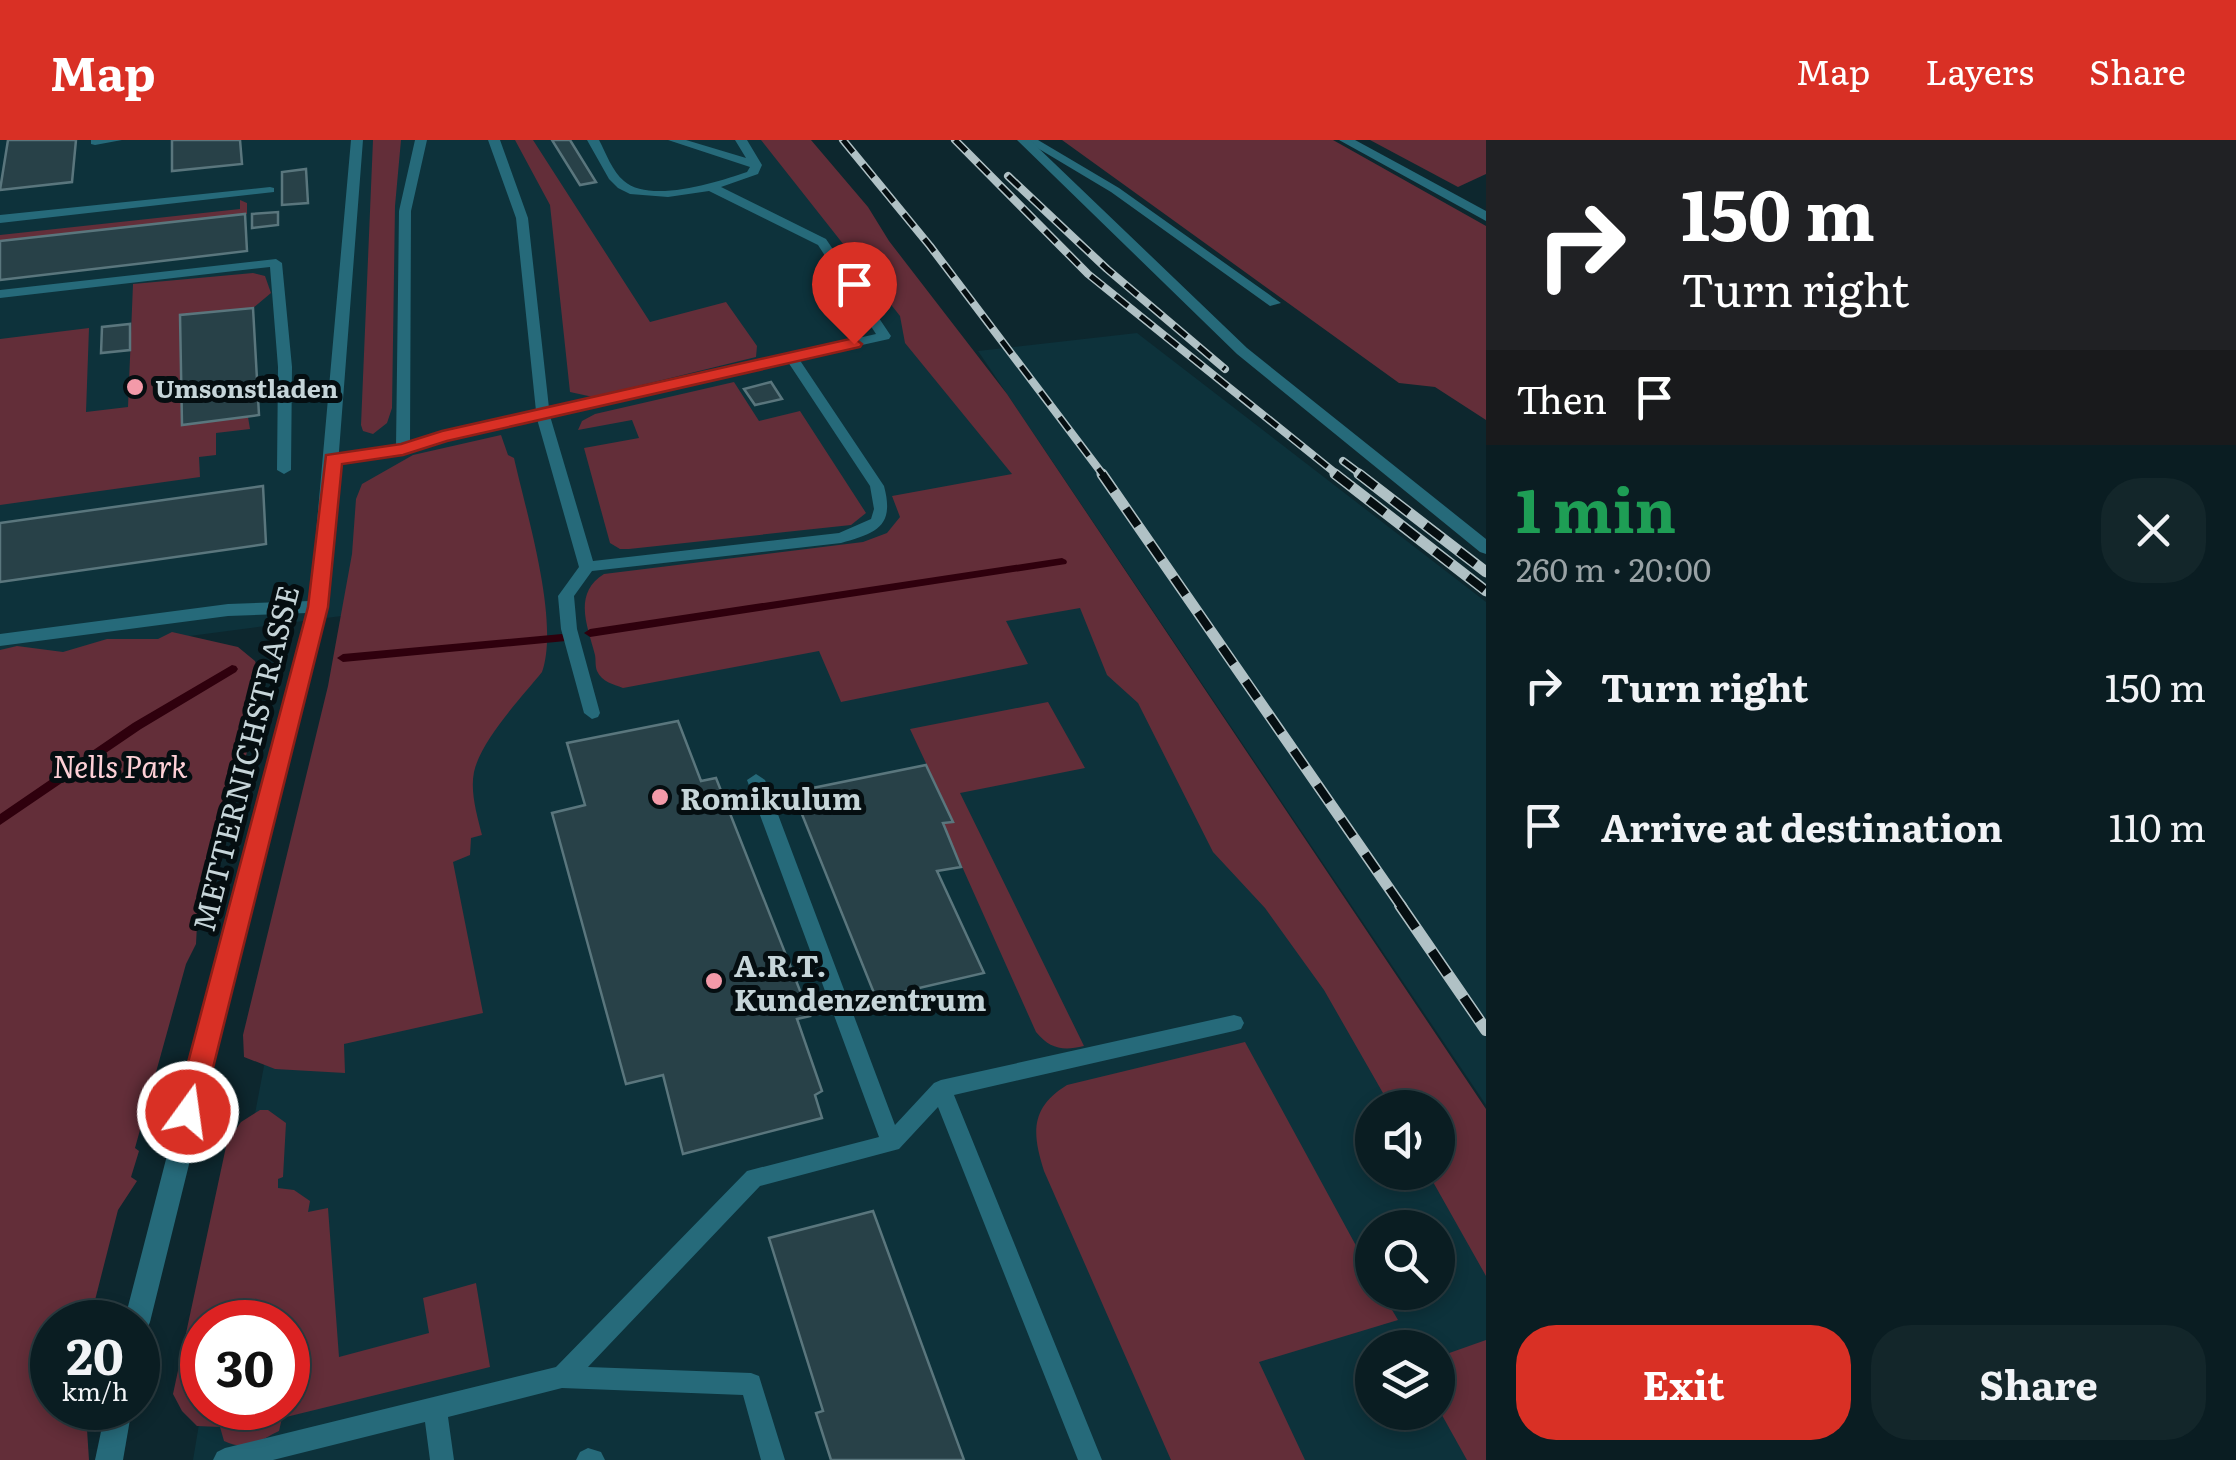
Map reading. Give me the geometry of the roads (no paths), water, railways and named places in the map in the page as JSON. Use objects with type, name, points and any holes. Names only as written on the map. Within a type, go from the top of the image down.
[{"type":"street","name":"METTERNICHSTRASSE","points":[[143,1300],[318,607],[357,140]]},
{"type":"street","points":[[1026,140],[1242,351],[1486,548]]},
{"type":"street","points":[[1345,140],[1486,216]]},
{"type":"street","points":[[0,640],[228,610],[318,607]]},
{"type":"street","points":[[109,1460],[115,1430]]},
{"type":"lane","points":[[94,161],[95,141],[116,140]]},
{"type":"lane","points":[[403,450],[405,211],[420,140]]},
{"type":"lane","points":[[494,140],[522,218],[542,417],[587,567]]},
{"type":"lane","points":[[593,140],[622,186],[644,194],[709,186],[752,174],[756,165]]},
{"type":"lane","points":[[674,140],[756,165]]},
{"type":"lane","points":[[741,140],[756,165]]},
{"type":"lane","points":[[1026,140],[1115,190],[1276,303]]},
{"type":"lane","points":[[333,459],[403,450],[442,437],[884,336],[822,242],[709,186]]},
{"type":"lane","points":[[0,219],[270,190]]},
{"type":"lane","points":[[0,294],[276,262],[285,367],[284,470]]},
{"type":"lane","points":[[592,714],[569,629],[566,596],[587,567],[841,538],[868,530],[878,521],[884,507],[877,486],[792,358]]},
{"type":"lane","points":[[756,780],[892,1143]]},
{"type":"lane","points":[[562,1377],[754,1178],[892,1143],[941,1089],[1234,1023]]},
{"type":"lane","points":[[941,1089],[1090,1460]]},
{"type":"lane","points":[[225,1460],[562,1377],[752,1384],[773,1460]]},
{"type":"lane","points":[[435,1408],[442,1460]]},
{"type":"waterway","points":[[590,633],[1062,562]]},
{"type":"waterway","points":[[343,658],[562,638]]},
{"type":"waterway","points":[[0,820],[137,726],[232,669]]},
{"type":"railway","points":[[843,140],[930,246],[1104,476]]},
{"type":"railway","points":[[955,140],[1088,274],[1339,476]]},
{"type":"railway","points":[[1008,176],[1107,269],[1225,369]]},
{"type":"railway","points":[[1343,461],[1363,476]]},
{"type":"railway","points":[[1102,474],[1402,907]]},
{"type":"railway","points":[[1335,474],[1486,591]]},
{"type":"railway","points":[[1359,474],[1486,572]]},
{"type":"railway","points":[[1400,905],[1486,1030]]},
{"type":"place","name":"Umsonstladen","points":[[135,387]]},
{"type":"place","name":"Romikulum","points":[[660,797]]},
{"type":"place","name":"A.R.T. Kundenzentrum","points":[[714,981]]},
{"type":"park label","name":"Nells Park","points":[[120,765]]}]
